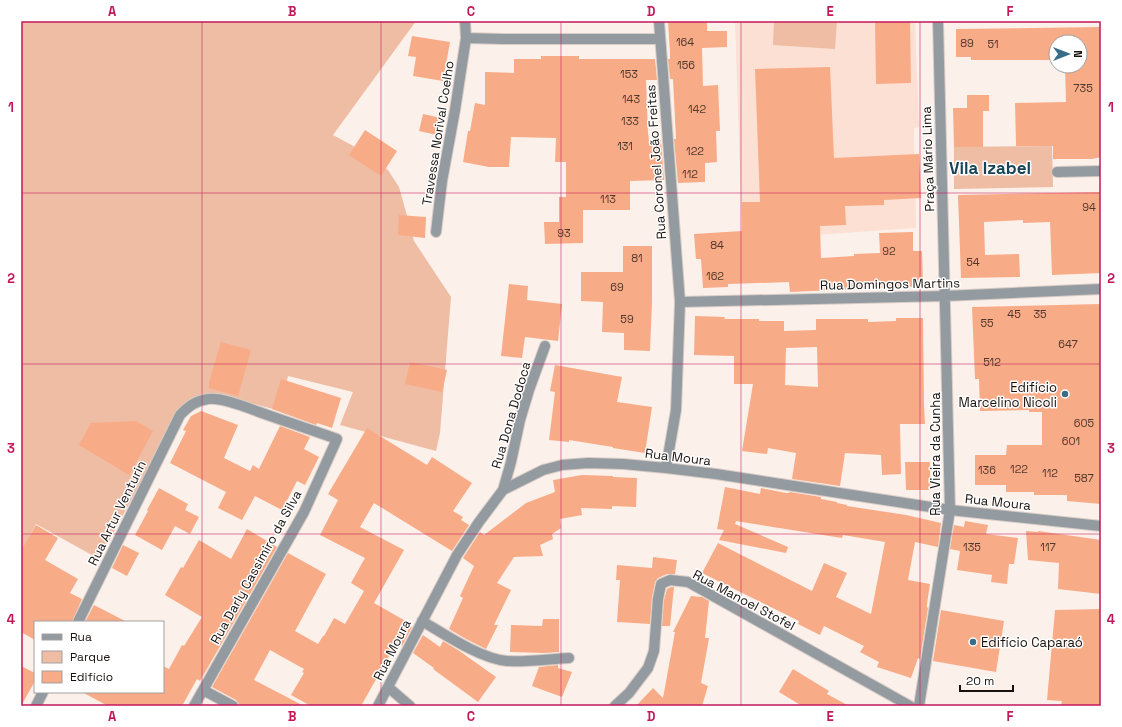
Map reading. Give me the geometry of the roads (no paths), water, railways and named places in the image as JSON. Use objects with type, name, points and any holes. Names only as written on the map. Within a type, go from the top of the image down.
[{"type":"street","name":"Travessa Norival Coelho","points":[[436,232],[442,181],[466,38],[465,21]]},
{"type":"street","name":"Rua Coronel João Freitas","points":[[659,21],[680,302],[676,410],[666,468]]},
{"type":"street","name":"Praça Mário Lima","points":[[938,21],[945,296]]},
{"type":"street","points":[[466,38],[660,39]]},
{"type":"street","points":[[1057,172],[1101,171]]},
{"type":"street","name":"Rua Domingos Martins","points":[[680,302],[945,296],[1101,289]]},
{"type":"street","name":"Rua Vieira da Cunha","points":[[919,706],[950,510],[945,296]]},
{"type":"street","name":"Rua Dona Dodoca","points":[[504,490],[520,420],[545,346]]},
{"type":"street","name":"Rua Artur Venturin","points":[[78,621],[180,415],[188,407],[197,402],[210,399],[225,401],[337,439]]},
{"type":"street","name":"Rua Darly Cassimiro da Silva","points":[[194,706],[304,512],[337,439]]},
{"type":"street","name":"Rua Moura","points":[[378,706],[457,555],[479,522],[504,490],[543,470],[562,465],[588,463],[623,464],[666,468],[716,474],[950,510],[1101,526]]},
{"type":"street","name":"Rua Manoel Stofel","points":[[615,706],[629,692],[648,668],[654,651],[658,599],[661,584],[670,580],[688,582],[910,706]]},
{"type":"street","points":[[422,621],[449,637],[489,657],[507,661],[569,658]]},
{"type":"street","points":[[388,687],[410,706]]},
{"type":"street","points":[[203,690],[233,706]]},
{"type":"street","points":[[36,706],[42,693]]},
{"type":"place","name":"Edifício Marcelino Nicoli","points":[[1065,394]]},
{"type":"place","name":"Edifício Caparaó","points":[[973,642]]},
{"type":"district","name":"Vila Izabel","points":[[990,168]]}]
